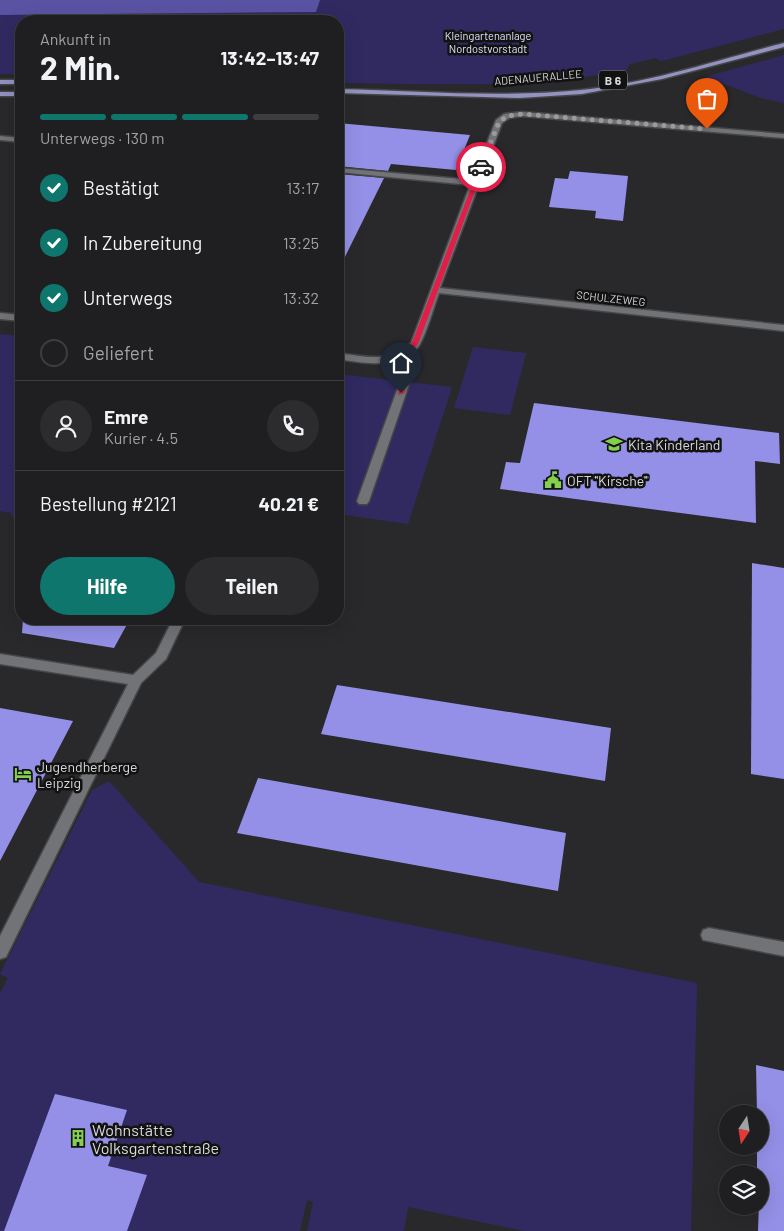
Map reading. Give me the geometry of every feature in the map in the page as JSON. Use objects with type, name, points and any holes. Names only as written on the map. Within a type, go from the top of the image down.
[{"type":"main road","name":"ADENAUERALLEE","points":[[344,91],[519,96],[609,88],[784,45]]},
{"type":"main road","name":"ADENAUERALLEE","points":[[438,93],[551,89],[608,81],[661,68]]},
{"type":"main road","points":[[0,82],[15,82]]},
{"type":"main road","points":[[0,94],[15,94]]},
{"type":"street","points":[[344,357],[378,362],[402,357],[415,344],[499,122],[507,116],[662,125],[784,136]]},
{"type":"street","points":[[0,138],[15,139]]},
{"type":"street","points":[[344,171],[475,183]]},
{"type":"street","name":"SCHULZEWEG","points":[[435,290],[784,328]]},
{"type":"street","points":[[0,316],[15,317]]},
{"type":"street","points":[[363,501],[407,376],[402,357]]},
{"type":"street","points":[[0,952],[136,680],[161,656],[176,625]]},
{"type":"street","points":[[0,659],[136,680]]},
{"type":"street","points":[[709,936],[784,949]]},
{"type":"green space","name":"Kleingartenanlage Nordostvorstadt","points":[[320,0],[784,0],[784,29],[661,61],[656,58],[630,64],[626,70],[590,76],[518,83],[344,83],[344,15],[15,15],[15,74],[0,74],[0,15],[316,12]]},
{"type":"green space","points":[[784,55],[784,103],[761,98],[705,77]]},
{"type":"green space","points":[[0,334],[15,335],[15,522],[11,513],[0,511]]},
{"type":"green space","points":[[473,347],[526,353],[510,415],[454,408]]},
{"type":"green space","points":[[344,375],[452,387],[408,524],[344,515]]},
{"type":"green space","points":[[109,781],[199,882],[697,983],[691,1231],[524,1231],[408,1207],[404,1231],[307,1231],[313,1202],[307,1200],[300,1231],[0,1231],[0,993],[8,978],[0,974],[92,790]]},
{"type":"shaded area","points":[[0,0],[320,0],[316,12],[0,15]]},
{"type":"building","points":[[344,124],[470,135],[456,170],[391,164],[388,171],[344,167]]},
{"type":"building","points":[[570,171],[628,176],[623,221],[595,218],[596,211],[549,207],[555,178],[568,179]]},
{"type":"building","points":[[344,175],[384,178],[344,259]]},
{"type":"building","points":[[534,403],[779,433],[780,464],[755,461],[756,523],[500,489],[506,462],[520,463]]},
{"type":"building","points":[[752,563],[784,568],[784,779],[751,774]]},
{"type":"building","points":[[23,625],[127,625],[114,648],[22,633]]},
{"type":"building","points":[[337,685],[611,728],[605,781],[321,734]]},
{"type":"building","name":"Jugendherberge Leipzig","points":[[0,708],[73,721],[0,861]]},
{"type":"building","points":[[258,778],[566,833],[558,891],[237,833]]},
{"type":"building","points":[[756,1065],[784,1071],[784,1231],[758,1231],[759,1215],[769,1215],[769,1165],[757,1165],[757,1155],[769,1155],[769,1105],[757,1105]]},
{"type":"building","name":"Wohnstätte Volksgartenstraße","points":[[55,1094],[127,1110],[108,1166],[147,1175],[127,1231],[4,1231]]},
{"type":"way so far","points":[[481,167],[499,122],[507,116],[522,114],[707,129]]},
{"type":"place","name":"Kita Kinderland","points":[[614,444]]},
{"type":"place","name":"OFT \"Kirsche\"","points":[[553,480]]},
{"type":"place","name":"Jugendherberge Leipzig","points":[[23,774]]},
{"type":"place","name":"Wohnstätte Volksgartenstraße","points":[[78,1138]]},
{"type":"route","points":[[401,393],[407,376],[402,357],[415,344],[481,167]]}]
